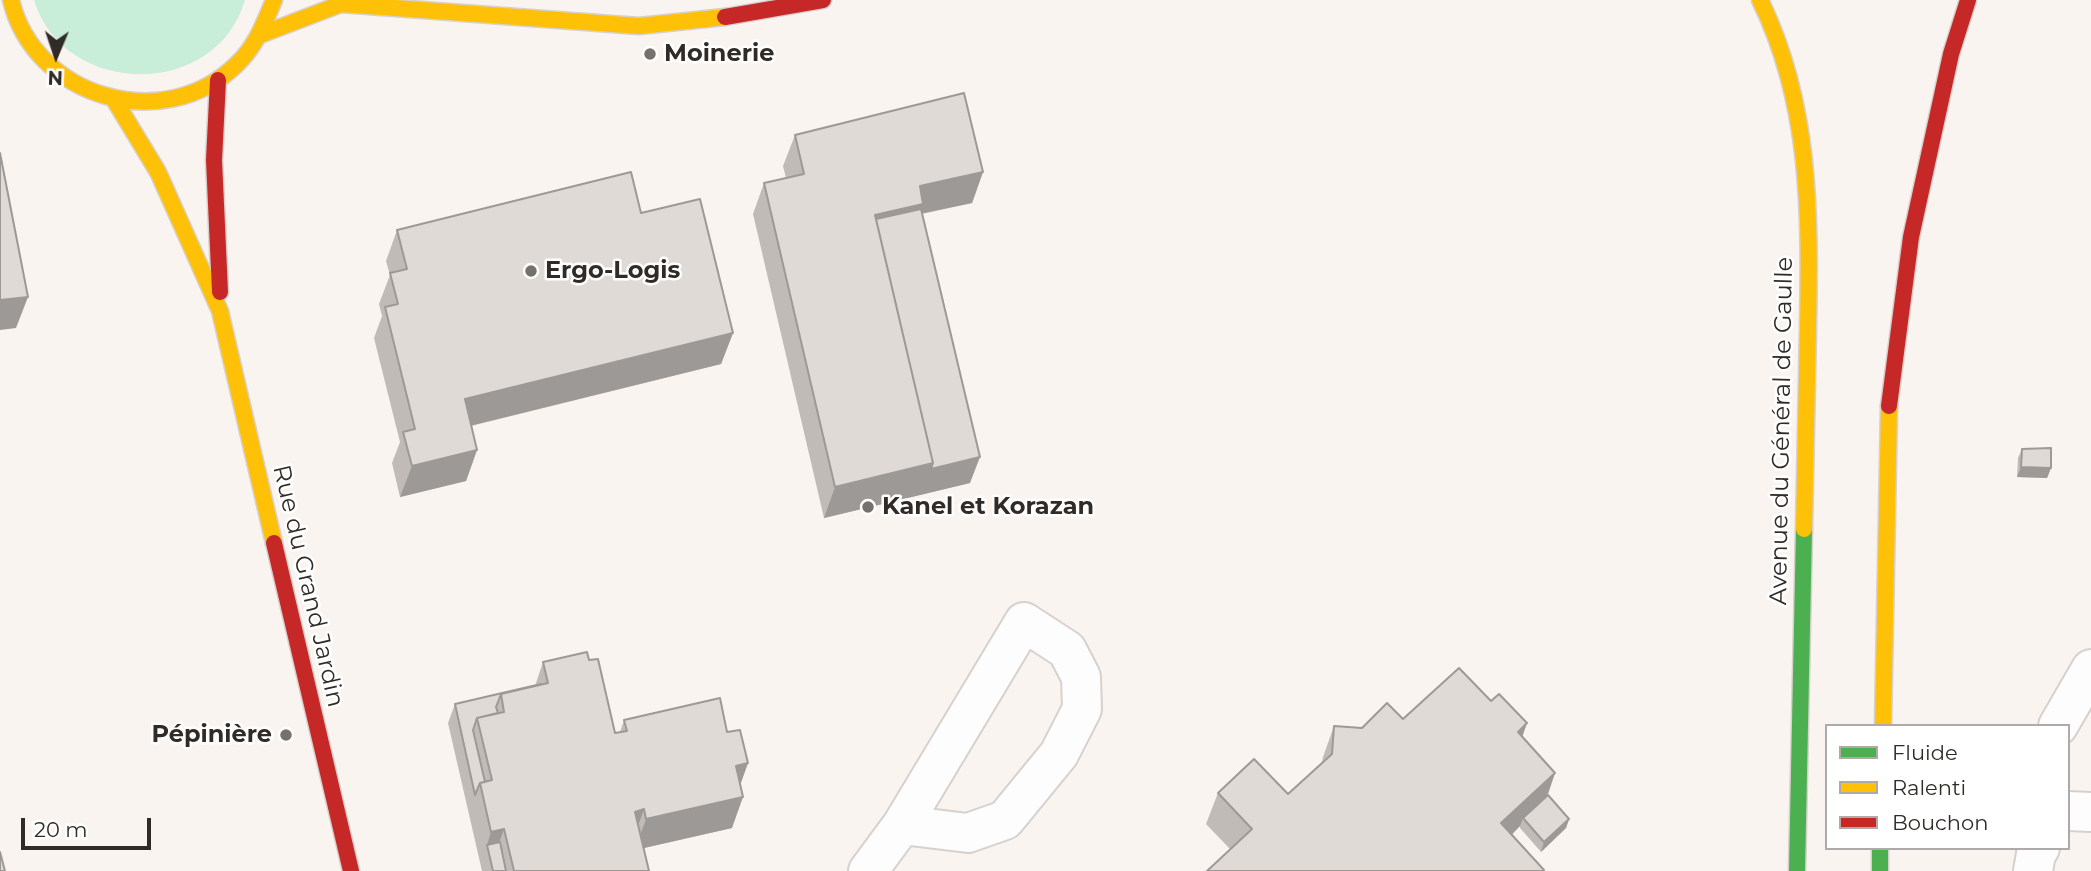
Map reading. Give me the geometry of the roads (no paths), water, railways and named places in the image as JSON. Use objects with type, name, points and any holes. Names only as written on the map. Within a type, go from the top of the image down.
[{"type":"main road","points":[[8,6],[29,44],[52,70],[81,90],[115,101],[151,104],[186,97],[218,80],[242,60],[260,35],[274,0]]},
{"type":"main road","points":[[260,35],[339,2],[639,26],[687,23],[823,0]]},
{"type":"main road","name":"Avenue du Général de Gaulle","points":[[1760,0],[1773,24],[1794,86],[1804,132],[1810,220],[1797,871]]},
{"type":"main road","points":[[1883,724],[1889,400],[1911,237],[1951,54],[1968,0]]},
{"type":"main road","name":"Rue du Grand Jardin","points":[[218,80],[214,160],[220,311]]},
{"type":"main road","name":"Rue du Grand Jardin","points":[[115,101],[158,172],[220,311],[351,871]]},
{"type":"main road","points":[[1880,850],[1880,871]]},
{"type":"street","points":[[868,871],[902,825],[1024,622],[1067,650],[1081,677],[1082,709],[1059,754],[1005,820],[968,833],[902,825]]},
{"type":"street","points":[[2060,724],[2091,668]]},
{"type":"street","points":[[2070,811],[2091,812]]},
{"type":"street","points":[[2033,871],[2039,850]]},
{"type":"place","name":"Moinerie","points":[[650,54]]},
{"type":"place","name":"Ergo-Logis","points":[[531,271]]},
{"type":"place","name":"Kanel et Korazan","points":[[868,507]]},
{"type":"place","name":"Pépinière","points":[[286,735]]}]
